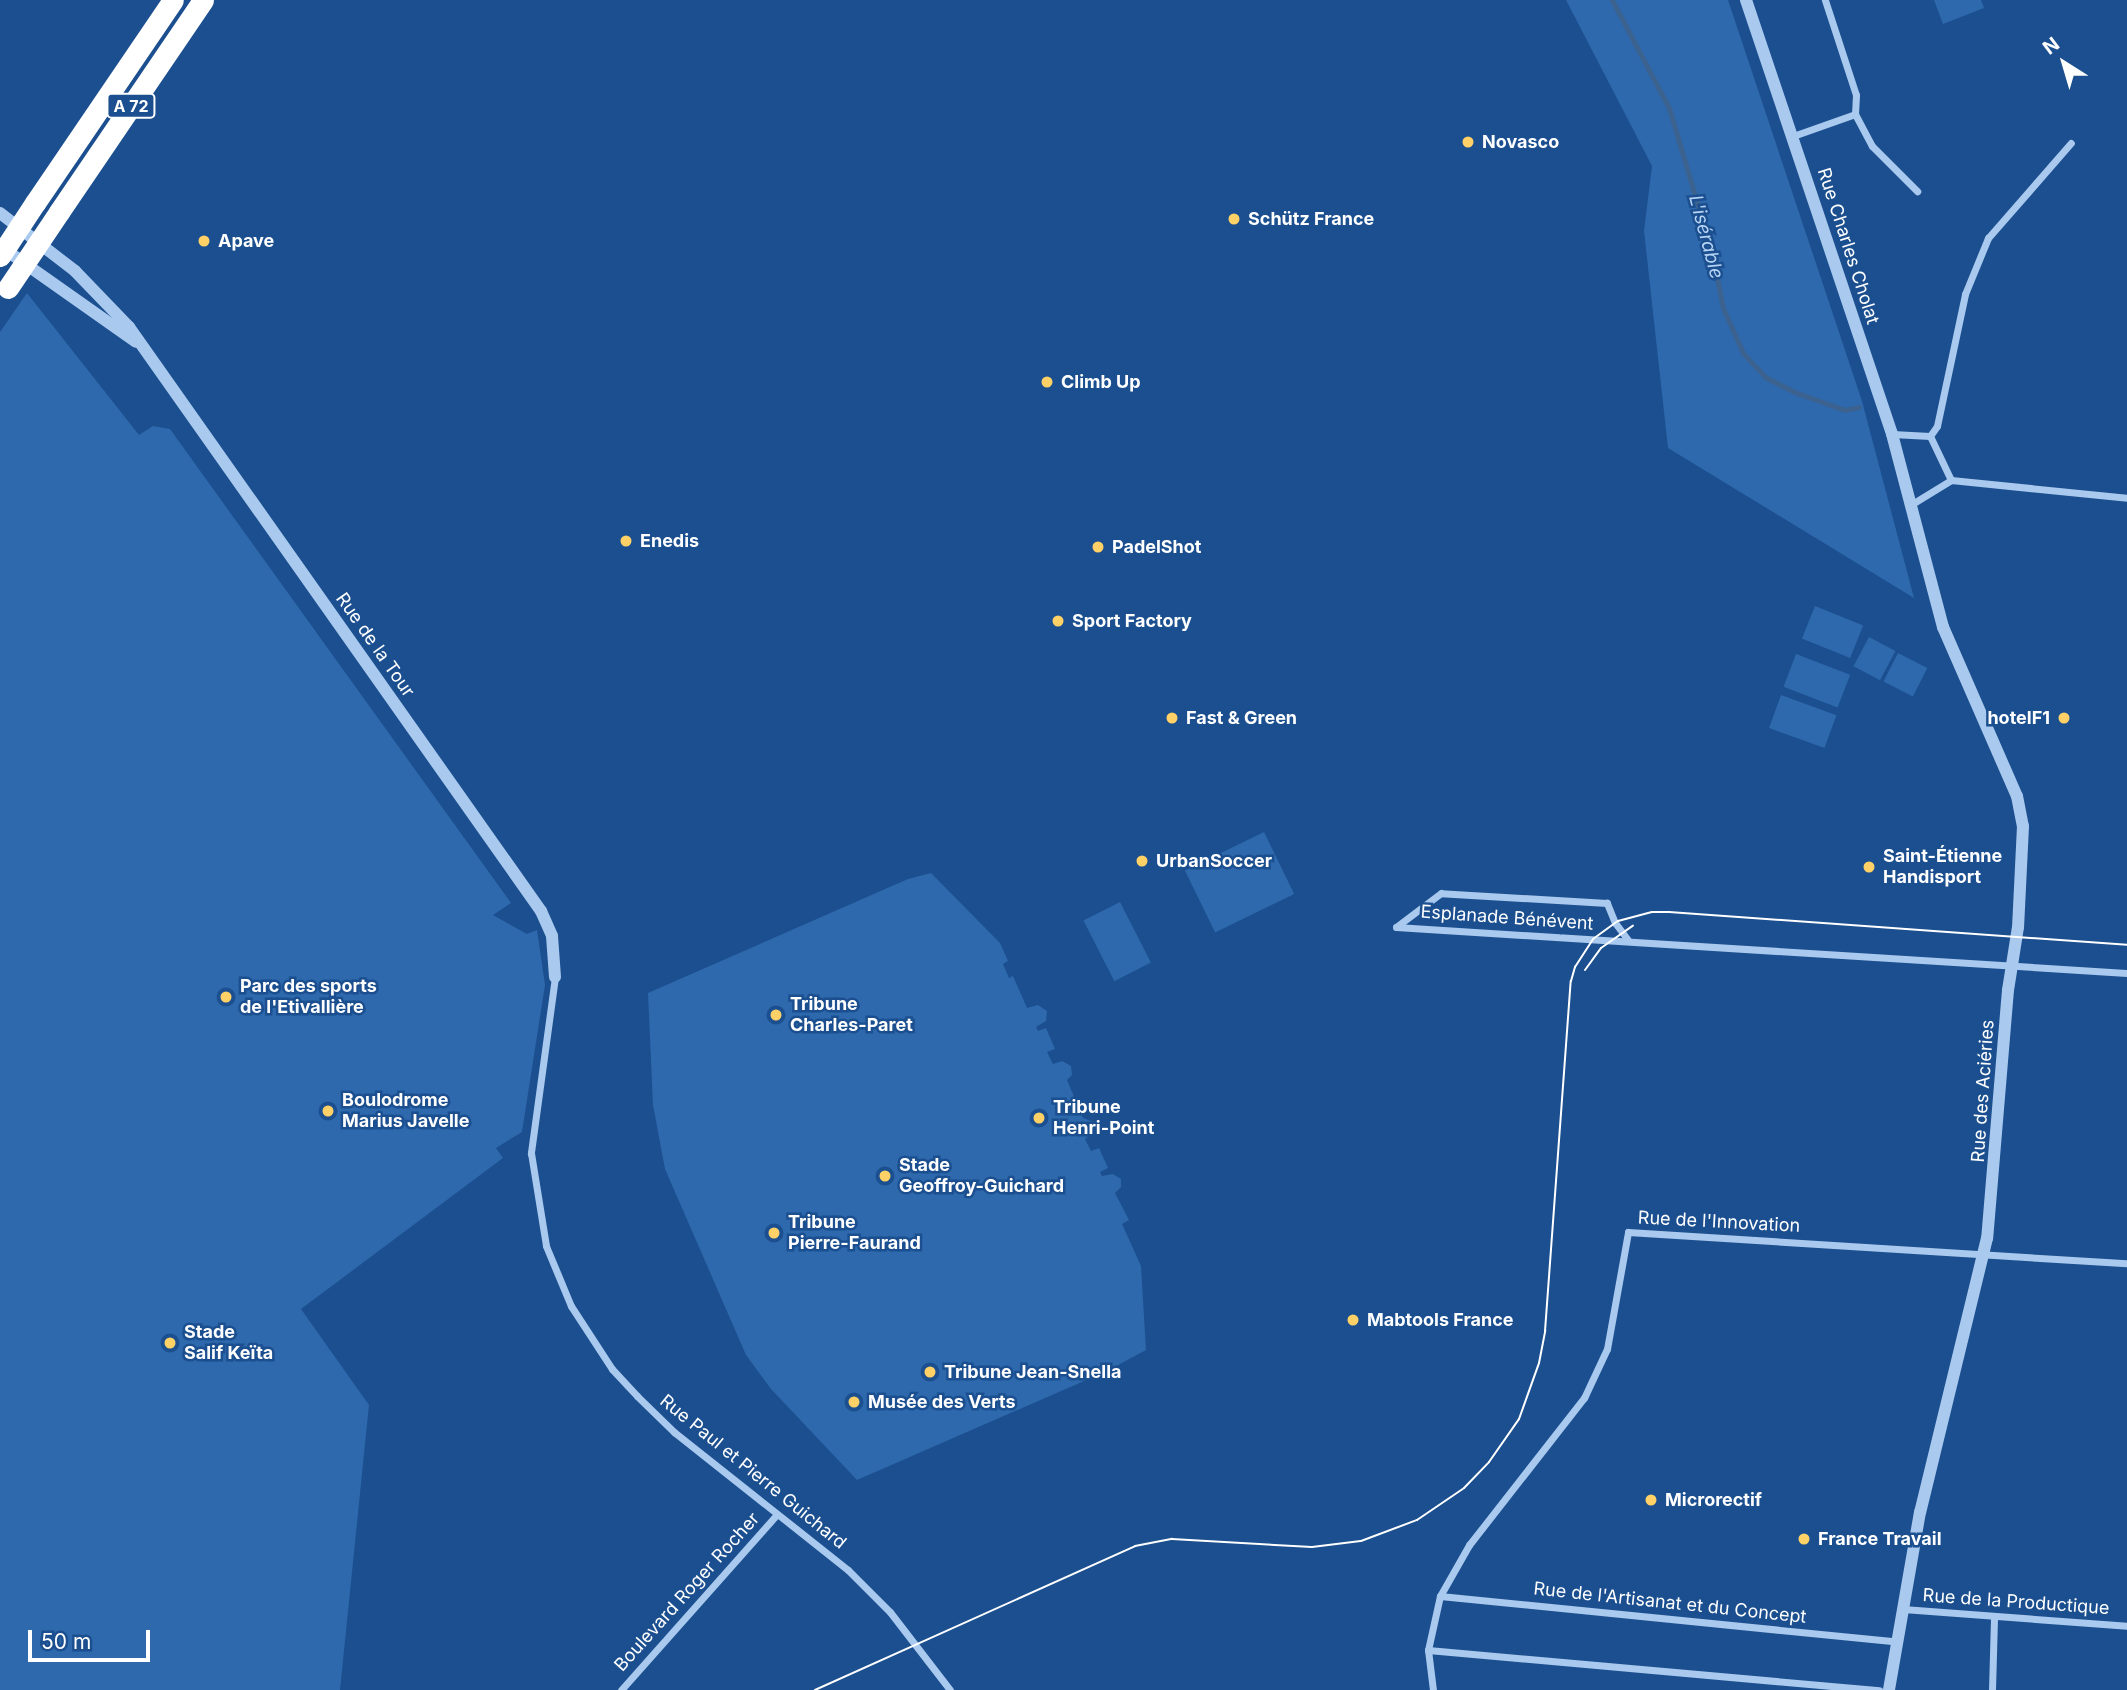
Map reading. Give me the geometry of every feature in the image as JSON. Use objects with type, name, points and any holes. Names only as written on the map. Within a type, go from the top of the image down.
[{"type":"highway","name":"A 72","points":[[0,256],[173,0]]},
{"type":"highway","name":"A 72","points":[[4,294],[203,0]]},
{"type":"street","name":"Rue Charles Cholat","points":[[1746,0],[1892,434],[1912,504]]},
{"type":"street","points":[[1825,0],[1856,95],[1855,114],[1872,146],[1917,191]]},
{"type":"street","points":[[1793,136],[1855,114]]},
{"type":"street","points":[[1930,436],[1937,426],[1965,294],[1988,238],[2071,143]]},
{"type":"street","name":"Rue de la Tour","points":[[0,213],[75,271],[129,327],[541,911],[552,936],[555,977]]},
{"type":"street","name":"Rue de la Tour","points":[[0,246],[140,345]]},
{"type":"street","points":[[1892,434],[1930,436]]},
{"type":"street","points":[[1930,436],[1951,480]]},
{"type":"street","points":[[1912,504],[1951,480],[2127,498]]},
{"type":"street","name":"Rue des Aciéries","points":[[1889,1690],[1920,1512],[1985,1254],[2000,1107],[2008,990],[2018,923],[2022,810],[1943,628],[1912,504]]},
{"type":"street","name":"Esplanade Bénévent","points":[[1628,940],[1615,923],[1607,903],[1441,893],[1396,926],[2127,973]]},
{"type":"street","name":"Rue Paul et Pierre Guichard","points":[[555,977],[531,1153],[546,1246],[571,1306],[612,1368],[637,1396],[674,1432],[848,1570],[890,1612],[950,1690]]},
{"type":"street","name":"Rue de l'Innovation","points":[[1433,1690],[1428,1650],[1440,1595],[1469,1545],[1584,1398],[1607,1349],[1628,1232],[1985,1254]]},
{"type":"street","points":[[1985,1254],[2127,1264]]},
{"type":"street","name":"Boulevard Roger Rocher","points":[[621,1690],[777,1514]]},
{"type":"street","name":"Rue de l'Artisanat et du Concept","points":[[1440,1595],[1897,1643]]},
{"type":"street","name":"Rue de la Productique","points":[[1903,1609],[2127,1626]]},
{"type":"street","points":[[1992,1690],[1994,1617]]},
{"type":"street","points":[[1428,1650],[1879,1690]]},
{"type":"shaded area","points":[[1566,0],[1728,0],[1862,401],[1914,598],[1668,448],[1644,231],[1652,166]]},
{"type":"shaded area","points":[[1934,0],[1981,0],[1984,8],[1943,24]]},
{"type":"shaded area","name":"Parc des sports de l'Etivallière","points":[[27,293],[139,435],[153,426],[170,429],[511,903],[493,915],[527,934],[537,930],[545,985],[522,1132],[496,1148],[503,1158],[301,1309],[369,1405],[340,1690],[0,1690],[0,332]]},
{"type":"shaded area","points":[[1815,606],[1863,625],[1850,658],[1802,638]]},
{"type":"shaded area","points":[[1869,637],[1895,651],[1880,680],[1854,666]]},
{"type":"shaded area","points":[[1898,653],[1927,668],[1913,696],[1883,682]]},
{"type":"shaded area","points":[[1796,654],[1850,675],[1838,707],[1783,687]]},
{"type":"shaded area","points":[[1781,695],[1836,715],[1824,748],[1769,728]]},
{"type":"shaded area","points":[[1264,832],[1294,894],[1215,933],[1185,871]]},
{"type":"shaded area","name":"Stade Geoffroy-Guichard","points":[[931,873],[1000,943],[1008,961],[1003,964],[1009,978],[1013,976],[1027,1008],[1038,1005],[1047,1011],[1046,1021],[1036,1027],[1038,1031],[1046,1028],[1055,1049],[1047,1052],[1053,1064],[1062,1061],[1071,1066],[1072,1075],[1067,1080],[1083,1118],[1096,1123],[1096,1131],[1085,1139],[1091,1151],[1099,1148],[1108,1168],[1100,1172],[1102,1176],[1113,1174],[1121,1179],[1121,1187],[1115,1193],[1129,1220],[1122,1224],[1141,1266],[1146,1350],[1107,1371],[857,1480],[771,1389],[746,1355],[665,1169],[653,1105],[648,993],[908,879]]},
{"type":"shaded area","points":[[1120,902],[1151,963],[1114,981],[1083,921]]},
{"type":"waterway","name":"L'isérable","points":[[1612,0],[1669,108],[1712,253],[1723,308],[1743,353],[1765,377],[1797,393],[1845,410],[1859,407]]},
{"type":"tram line","points":[[815,1690],[1135,1546],[1172,1539],[1312,1547],[1361,1541],[1417,1520],[1464,1488],[1489,1462],[1519,1419],[1539,1363],[1545,1331],[1571,981],[1575,967],[1593,939],[1618,921],[1652,912],[1669,912],[2127,945]]},
{"type":"tram line","points":[[1585,970],[1601,948],[1633,926]]},
{"type":"place","name":"Novasco","points":[[1468,142]]},
{"type":"place","name":"Schütz France","points":[[1234,219]]},
{"type":"place","name":"Apave","points":[[204,241]]},
{"type":"place","name":"Climb Up","points":[[1047,382]]},
{"type":"place","name":"Enedis","points":[[626,541]]},
{"type":"place","name":"PadelShot","points":[[1098,547]]},
{"type":"place","name":"Sport Factory","points":[[1058,621]]},
{"type":"place","name":"Fast & Green","points":[[1172,718]]},
{"type":"place","name":"hotelF1","points":[[2064,718]]},
{"type":"place","name":"UrbanSoccer","points":[[1142,861]]},
{"type":"place","name":"Saint-Étienne Handisport","points":[[1869,867]]},
{"type":"place","name":"Parc des sports de l'Etivallière","points":[[226,997]]},
{"type":"place","name":"Tribune Charles-Paret","points":[[776,1015]]},
{"type":"place","name":"Boulodrome Marius Javelle","points":[[328,1111]]},
{"type":"place","name":"Tribune Henri-Point","points":[[1039,1118]]},
{"type":"place","name":"Stade Geoffroy-Guichard","points":[[885,1176]]},
{"type":"place","name":"Tribune Pierre-Faurand","points":[[774,1233]]},
{"type":"place","name":"Mabtools France","points":[[1353,1320]]},
{"type":"place","name":"Stade Salif Keïta","points":[[170,1343]]},
{"type":"place","name":"Tribune Jean-Snella","points":[[930,1372]]},
{"type":"place","name":"Musée des Verts","points":[[854,1402]]},
{"type":"place","name":"Microrectif","points":[[1651,1500]]},
{"type":"place","name":"France Travail","points":[[1804,1539]]}]
